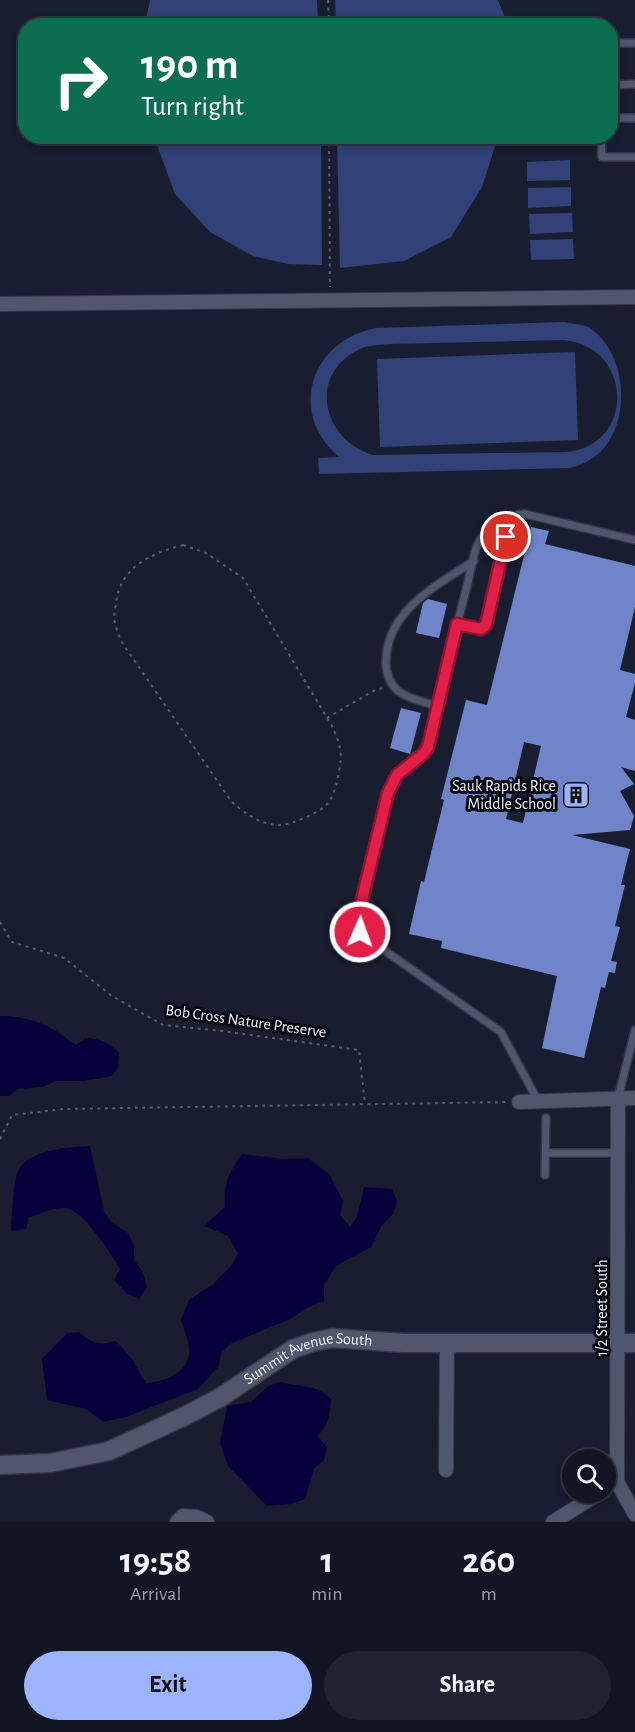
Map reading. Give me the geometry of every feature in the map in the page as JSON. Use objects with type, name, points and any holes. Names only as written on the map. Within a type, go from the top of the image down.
[{"type":"street","points":[[0,304],[635,297]]},
{"type":"street","name":"1/2 Street South","points":[[616,1449],[627,1343],[618,1153],[618,1098]]},
{"type":"street","points":[[519,1102],[635,1098]]},
{"type":"street","name":"Summit Avenue South","points":[[0,1465],[50,1463],[108,1452],[212,1402],[292,1349],[332,1338],[447,1343],[627,1343]]},
{"type":"street","points":[[446,1470],[447,1343]]},
{"type":"street","name":"1/2 Street South","points":[[616,1491],[635,1514]]},
{"type":"street","points":[[553,1522],[583,1503]]},
{"type":"street","points":[[180,1519],[197,1517],[207,1522]]},
{"type":"lane","points":[[618,43],[635,43]]},
{"type":"lane","points":[[618,85],[635,84]]},
{"type":"lane","points":[[618,118],[635,118]]},
{"type":"lane","points":[[601,144],[602,157],[635,157]]},
{"type":"lane","points":[[538,1101],[501,1032],[360,932],[357,920],[388,793],[397,775],[424,753],[481,539],[493,526],[511,516],[525,514],[635,540]]},
{"type":"lane","points":[[457,624],[481,629],[486,625],[511,516]]},
{"type":"lane","points":[[437,706],[400,693],[393,686],[386,675],[389,643],[401,619],[425,592],[474,561]]},
{"type":"lane","points":[[618,1098],[635,1030]]},
{"type":"lane","points":[[545,1175],[546,1118]]},
{"type":"lane","points":[[546,1154],[618,1153]]},
{"type":"path","points":[[328,0],[329,18]]},
{"type":"path","points":[[328,144],[330,301]]},
{"type":"path","points":[[183,545],[206,553],[228,567],[243,578],[327,718],[341,750],[339,770],[328,803],[307,816],[281,825],[246,814],[231,801],[121,641],[114,622],[117,597],[124,578],[142,561],[160,551],[183,545]]},
{"type":"path","points":[[327,718],[375,690],[393,686]]},
{"type":"path","name":"Bob Cross Nature Preserve","points":[[0,922],[12,942],[64,958],[112,996],[163,1024],[359,1050],[365,1104]]},
{"type":"path","points":[[0,1139],[12,1115],[63,1109],[519,1102]]},
{"type":"shaded area","points":[[150,0],[317,0],[318,18],[146,18]]},
{"type":"shaded area","points":[[335,0],[498,0],[505,18],[336,18]]},
{"type":"shaded area","points":[[157,144],[321,144],[322,265],[288,264],[253,256],[210,232],[175,194]]},
{"type":"shaded area","points":[[337,144],[496,144],[482,187],[451,237],[404,261],[340,268]]},
{"type":"shaded area","points":[[570,160],[570,180],[527,181],[527,162]]},
{"type":"shaded area","points":[[571,187],[571,206],[528,208],[528,188]]},
{"type":"shaded area","points":[[572,213],[573,232],[530,234],[529,214]]},
{"type":"shaded area","points":[[573,239],[574,259],[531,260],[530,240]]},
{"type":"shaded area","points":[[565,322],[588,327],[603,341],[614,359],[620,381],[621,404],[616,425],[606,445],[591,460],[569,468],[319,474],[318,458],[339,457],[323,439],[313,419],[311,399],[314,380],[322,362],[336,346],[355,335],[377,328]],"holes":[[[563,340],[587,346],[604,359],[614,377],[617,397],[614,416],[604,434],[588,446],[565,452],[373,455],[356,447],[342,436],[333,422],[328,406],[327,390],[332,375],[342,361],[358,350],[370,346]]]},
{"type":"shaded area","points":[[575,352],[578,440],[380,447],[377,359]]},
{"type":"shaded area","points":[[0,1016],[22,1018],[43,1024],[76,1045],[86,1038],[104,1042],[119,1053],[118,1067],[112,1076],[84,1081],[56,1081],[42,1087],[18,1089],[9,1096],[0,1096]]},
{"type":"shaded area","points":[[90,1146],[104,1211],[111,1222],[128,1233],[134,1246],[134,1260],[143,1272],[147,1287],[139,1299],[127,1294],[114,1280],[120,1269],[96,1233],[72,1210],[60,1208],[29,1217],[26,1229],[11,1231],[15,1183],[18,1171],[23,1164],[31,1158],[50,1151]]},
{"type":"shaded area","points":[[242,1154],[283,1159],[308,1158],[329,1174],[343,1201],[340,1215],[350,1227],[357,1217],[364,1187],[392,1189],[397,1201],[393,1214],[382,1225],[371,1247],[336,1266],[324,1285],[324,1301],[290,1319],[230,1344],[221,1353],[219,1366],[198,1389],[126,1417],[103,1422],[86,1409],[47,1400],[42,1359],[67,1333],[79,1332],[88,1339],[100,1343],[116,1341],[132,1359],[146,1383],[174,1376],[184,1366],[189,1349],[181,1320],[189,1300],[213,1284],[231,1266],[238,1254],[228,1236],[204,1226],[225,1207],[228,1179]]},
{"type":"shaded area","points":[[280,1382],[314,1388],[331,1399],[328,1419],[317,1436],[327,1447],[324,1460],[314,1469],[305,1499],[292,1504],[267,1506],[228,1466],[220,1443],[227,1406],[251,1402],[268,1386]]},
{"type":"building","name":"Sauk Rapids Rice Middle School","points":[[531,527],[549,531],[545,544],[635,566],[635,607],[620,670],[635,674],[635,683],[626,717],[635,720],[635,771],[621,767],[634,784],[620,791],[634,816],[630,830],[572,835],[630,849],[621,885],[625,885],[615,926],[620,927],[611,961],[617,962],[615,973],[609,972],[605,988],[601,987],[584,1058],[542,1048],[557,976],[441,948],[442,941],[409,934],[444,800],[441,799],[466,700],[487,705]],"holes":[[[524,742],[541,746],[523,823],[506,819]]]},
{"type":"building","points":[[428,599],[447,604],[439,638],[416,633],[423,603]]},
{"type":"building","points":[[401,708],[421,713],[410,754],[390,748]]},
{"type":"place","name":"Sauk Rapids Rice Middle School","points":[[576,795]]},
{"type":"route","points":[[360,932],[357,920],[388,793],[397,775],[428,747],[457,624],[481,629],[486,625],[506,537]]}]
